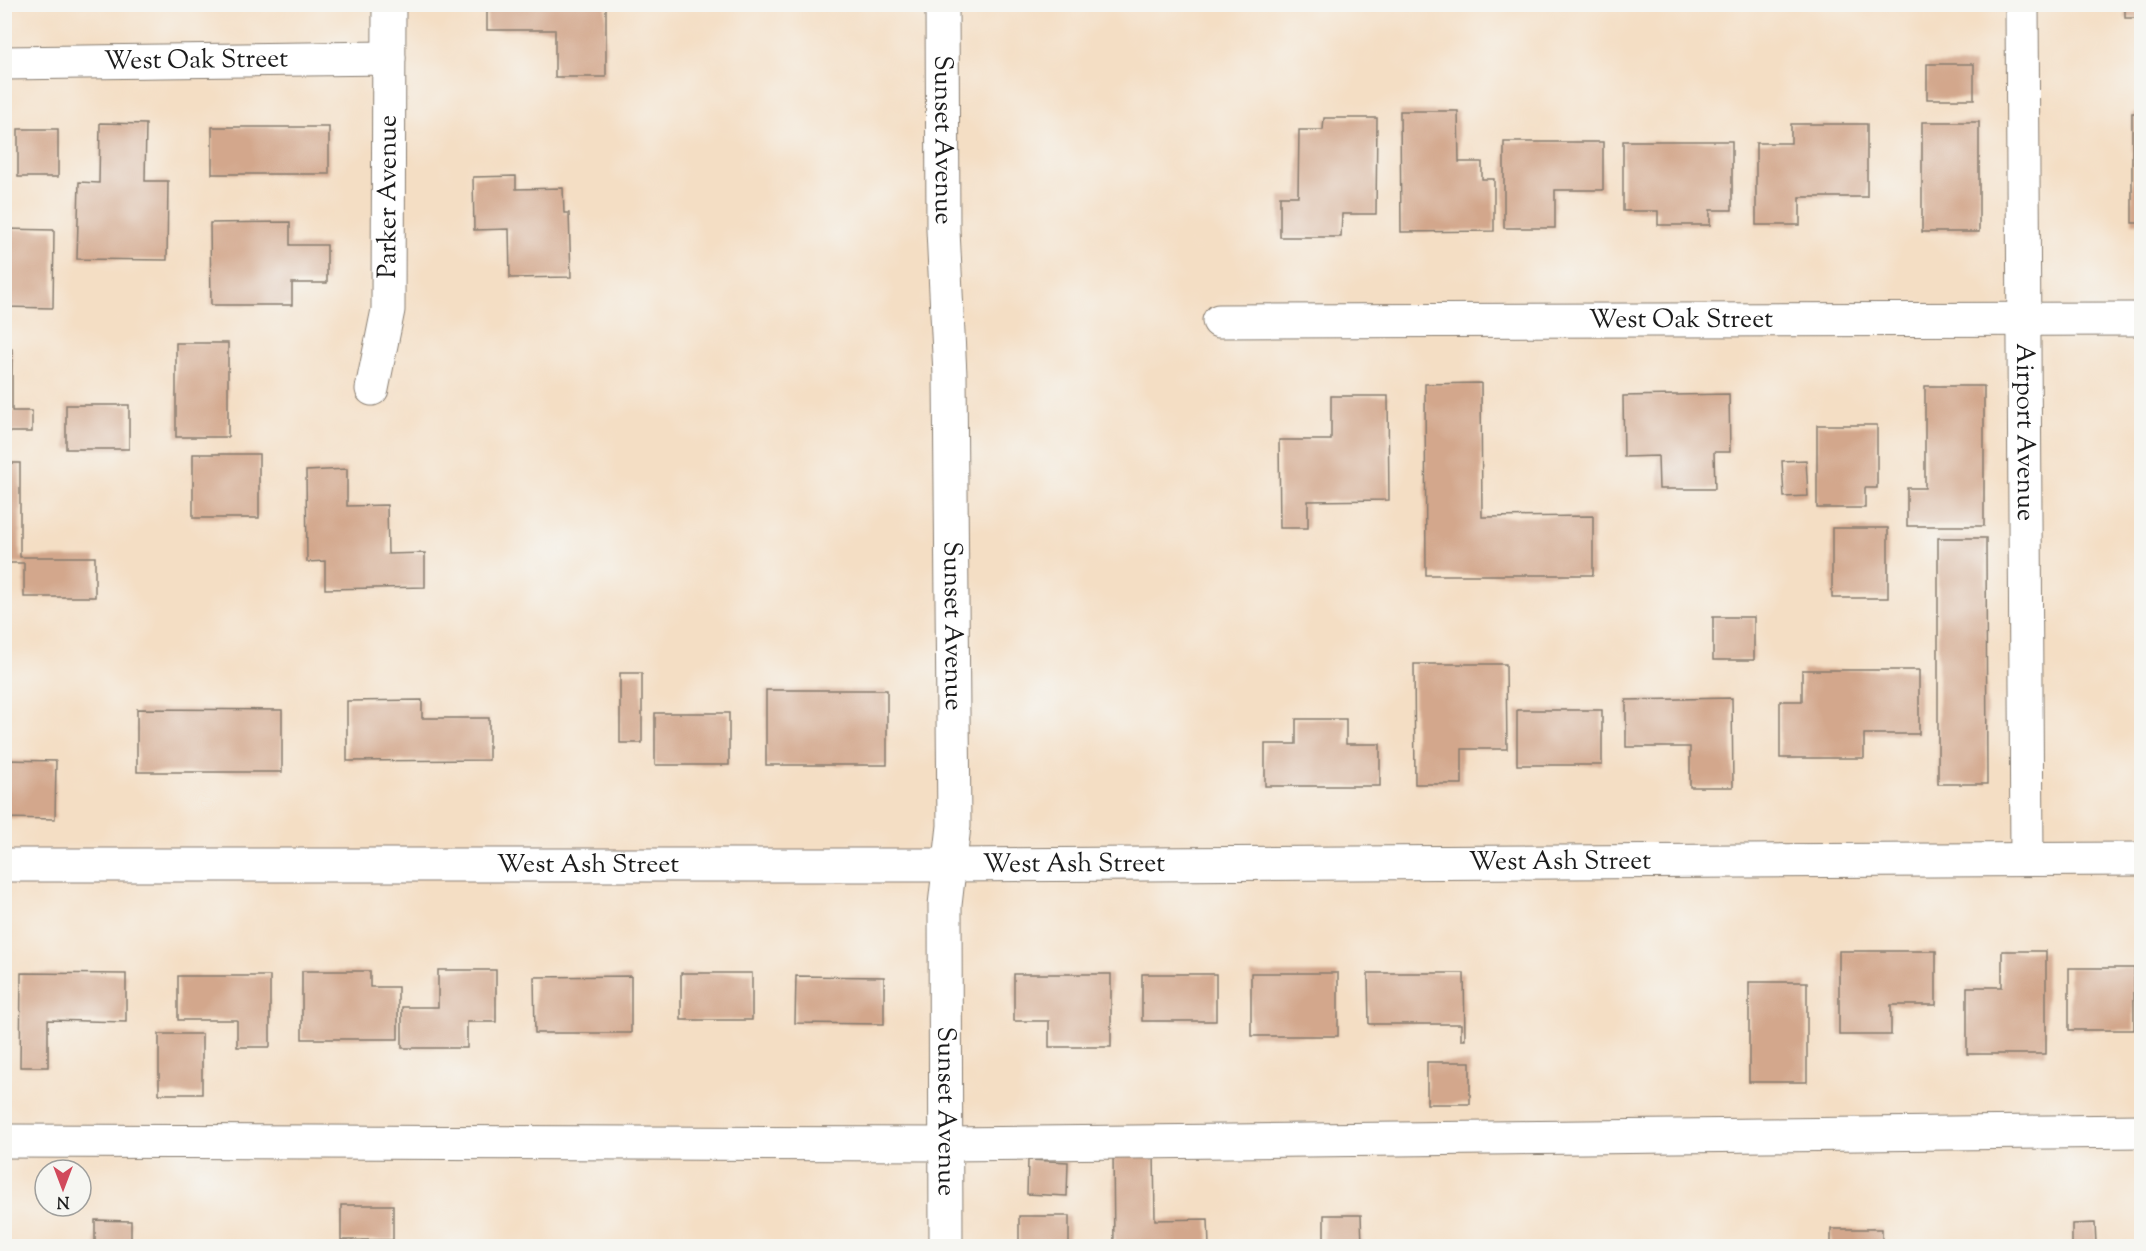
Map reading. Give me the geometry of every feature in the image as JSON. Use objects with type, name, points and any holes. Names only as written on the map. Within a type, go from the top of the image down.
[{"type":"street","name":"Parker Avenue","points":[[372,389],[388,310],[389,4]]},
{"type":"street","name":"Sunset Avenue","points":[[942,4],[943,230],[950,375],[954,814],[945,905],[946,1246]]},
{"type":"street","name":"Airport Avenue","points":[[2022,4],[2027,858]]},
{"type":"street","name":"West Oak Street","points":[[4,63],[389,58]]},
{"type":"street","name":"West Oak Street","points":[[1219,321],[2142,319]]},
{"type":"street","name":"West Ash Street","points":[[4,865],[948,865],[2142,859]]},
{"type":"street","points":[[4,1142],[946,1144],[2142,1131]]},
{"type":"building","points":[[487,4],[606,4],[606,77],[555,77],[555,30],[487,30]]},
{"type":"building","points":[[2125,4],[2142,4],[2142,18],[2125,18]]},
{"type":"building","points":[[1927,64],[1974,64],[1974,99],[1927,99]]},
{"type":"building","points":[[1400,111],[1458,111],[1459,162],[1482,162],[1482,179],[1494,179],[1494,231],[1401,232]]},
{"type":"building","points":[[2132,113],[2142,113],[2142,223],[2132,223]]},
{"type":"building","points":[[1324,118],[1377,118],[1376,214],[1342,214],[1341,237],[1280,237],[1280,196],[1298,196],[1299,130],[1323,130]]},
{"type":"building","points":[[1922,122],[1979,122],[1979,232],[1922,232]]},
{"type":"building","points":[[100,123],[146,124],[145,181],[168,181],[167,260],[77,259],[79,182],[99,183]]},
{"type":"building","points":[[1791,124],[1867,124],[1867,197],[1800,197],[1800,225],[1756,225],[1756,143],[1791,143]]},
{"type":"building","points":[[212,127],[329,127],[329,174],[212,174]]},
{"type":"building","points":[[18,129],[58,129],[58,177],[18,177]]},
{"type":"building","points":[[1623,141],[1732,141],[1732,210],[1710,210],[1710,225],[1658,225],[1658,211],[1623,211]]},
{"type":"building","points":[[1504,142],[1603,142],[1603,190],[1555,190],[1555,228],[1504,228]]},
{"type":"building","points":[[516,176],[516,189],[563,188],[564,213],[569,213],[571,277],[510,278],[509,229],[474,230],[473,177]]},
{"type":"building","points":[[290,222],[290,245],[327,245],[327,283],[292,283],[292,305],[211,305],[210,223]]},
{"type":"building","points":[[4,229],[54,230],[53,308],[4,307]]},
{"type":"building","points":[[176,343],[228,343],[228,437],[176,437]]},
{"type":"building","points":[[5,349],[12,349],[12,411],[32,411],[32,432],[5,432]]},
{"type":"building","points":[[1481,383],[1482,517],[1593,516],[1593,575],[1426,575],[1425,384]]},
{"type":"building","points":[[1925,386],[1984,386],[1984,526],[1907,526],[1907,488],[1925,488]]},
{"type":"building","points":[[1729,394],[1730,452],[1714,452],[1715,489],[1659,489],[1658,456],[1624,457],[1623,396]]},
{"type":"building","points":[[1331,396],[1388,396],[1389,500],[1308,501],[1308,528],[1280,528],[1279,440],[1331,440]]},
{"type":"building","points":[[66,405],[129,405],[129,449],[66,449]]},
{"type":"building","points":[[1817,425],[1877,425],[1877,488],[1865,488],[1865,508],[1817,508]]},
{"type":"building","points":[[193,454],[259,454],[259,518],[193,518]]},
{"type":"building","points":[[1806,460],[1808,496],[1784,497],[1782,461]]},
{"type":"building","points":[[4,463],[20,463],[20,557],[95,557],[95,597],[24,597],[24,563],[4,563]]},
{"type":"building","points":[[347,469],[347,506],[387,505],[388,554],[425,553],[425,587],[325,589],[325,561],[307,562],[306,471]]},
{"type":"building","points":[[1832,528],[1888,528],[1888,598],[1832,598]]},
{"type":"building","points":[[1938,538],[1986,538],[1987,784],[1938,784]]},
{"type":"building","points":[[1713,617],[1754,617],[1754,660],[1713,660]]},
{"type":"building","points":[[1414,664],[1506,664],[1507,749],[1462,749],[1462,784],[1415,784]]},
{"type":"building","points":[[1802,670],[1919,670],[1919,734],[1864,734],[1864,758],[1780,758],[1780,701],[1802,701]]},
{"type":"building","points":[[620,673],[642,673],[642,743],[620,743]]},
{"type":"building","points":[[766,690],[887,690],[887,765],[766,765]]},
{"type":"building","points":[[1732,698],[1733,787],[1690,787],[1690,747],[1626,747],[1626,700]]},
{"type":"building","points":[[422,700],[422,718],[489,718],[489,760],[347,761],[347,701]]},
{"type":"building","points":[[137,709],[282,710],[282,772],[137,772]]},
{"type":"building","points":[[1517,710],[1602,710],[1602,765],[1517,765]]},
{"type":"building","points":[[655,713],[729,713],[729,765],[655,765]]},
{"type":"building","points":[[1296,719],[1346,719],[1346,744],[1380,744],[1380,786],[1265,786],[1265,744],[1296,744]]},
{"type":"building","points":[[4,760],[56,761],[55,819],[4,818]]},
{"type":"building","points":[[1839,951],[1936,951],[1936,1005],[1891,1005],[1891,1035],[1839,1035]]},
{"type":"building","points":[[2002,951],[2046,951],[2046,1054],[1967,1054],[1967,987],[2002,987]]},
{"type":"building","points":[[2069,968],[2134,968],[2134,1030],[2069,1030]]},
{"type":"building","points":[[438,970],[496,970],[496,1022],[467,1022],[467,1048],[402,1048],[402,1007],[438,1007]]},
{"type":"building","points":[[302,971],[370,971],[370,987],[398,987],[398,1039],[302,1039]]},
{"type":"building","points":[[21,973],[126,974],[126,1022],[48,1020],[48,1067],[20,1067]]},
{"type":"building","points":[[681,973],[752,973],[752,1020],[681,1020]]},
{"type":"building","points":[[1251,973],[1338,973],[1338,1036],[1251,1036]]},
{"type":"building","points":[[1368,973],[1464,973],[1465,1040],[1461,1040],[1461,1024],[1369,1024]]},
{"type":"building","points":[[1014,974],[1111,974],[1111,1047],[1049,1047],[1049,1021],[1014,1021]]},
{"type":"building","points":[[1142,974],[1216,974],[1216,1021],[1142,1021]]},
{"type":"building","points":[[178,976],[270,976],[270,1047],[237,1047],[237,1020],[178,1020]]},
{"type":"building","points":[[631,976],[631,1033],[535,1033],[534,977]]},
{"type":"building","points":[[796,976],[884,977],[884,1024],[795,1023]]},
{"type":"building","points":[[1749,982],[1807,982],[1807,1082],[1749,1082]]},
{"type":"building","points":[[159,1034],[202,1034],[202,1094],[159,1094]]},
{"type":"building","points":[[1427,1062],[1470,1062],[1470,1104],[1427,1104]]},
{"type":"building","points":[[1113,1151],[1154,1151],[1155,1220],[1208,1219],[1209,1246],[1114,1246]]},
{"type":"building","points":[[1028,1160],[1068,1162],[1067,1196],[1027,1194]]},
{"type":"building","points":[[341,1205],[393,1205],[393,1240],[341,1240]]},
{"type":"building","points":[[1324,1215],[1361,1215],[1362,1246],[1324,1246]]},
{"type":"building","points":[[1019,1216],[1069,1216],[1069,1246],[1019,1246]]},
{"type":"building","points":[[95,1220],[131,1221],[131,1246],[95,1246]]},
{"type":"building","points":[[2095,1223],[2096,1243],[2142,1243],[2142,1246],[2072,1246],[2072,1224]]},
{"type":"building","points":[[1831,1229],[1882,1229],[1882,1246],[1831,1246]]}]
